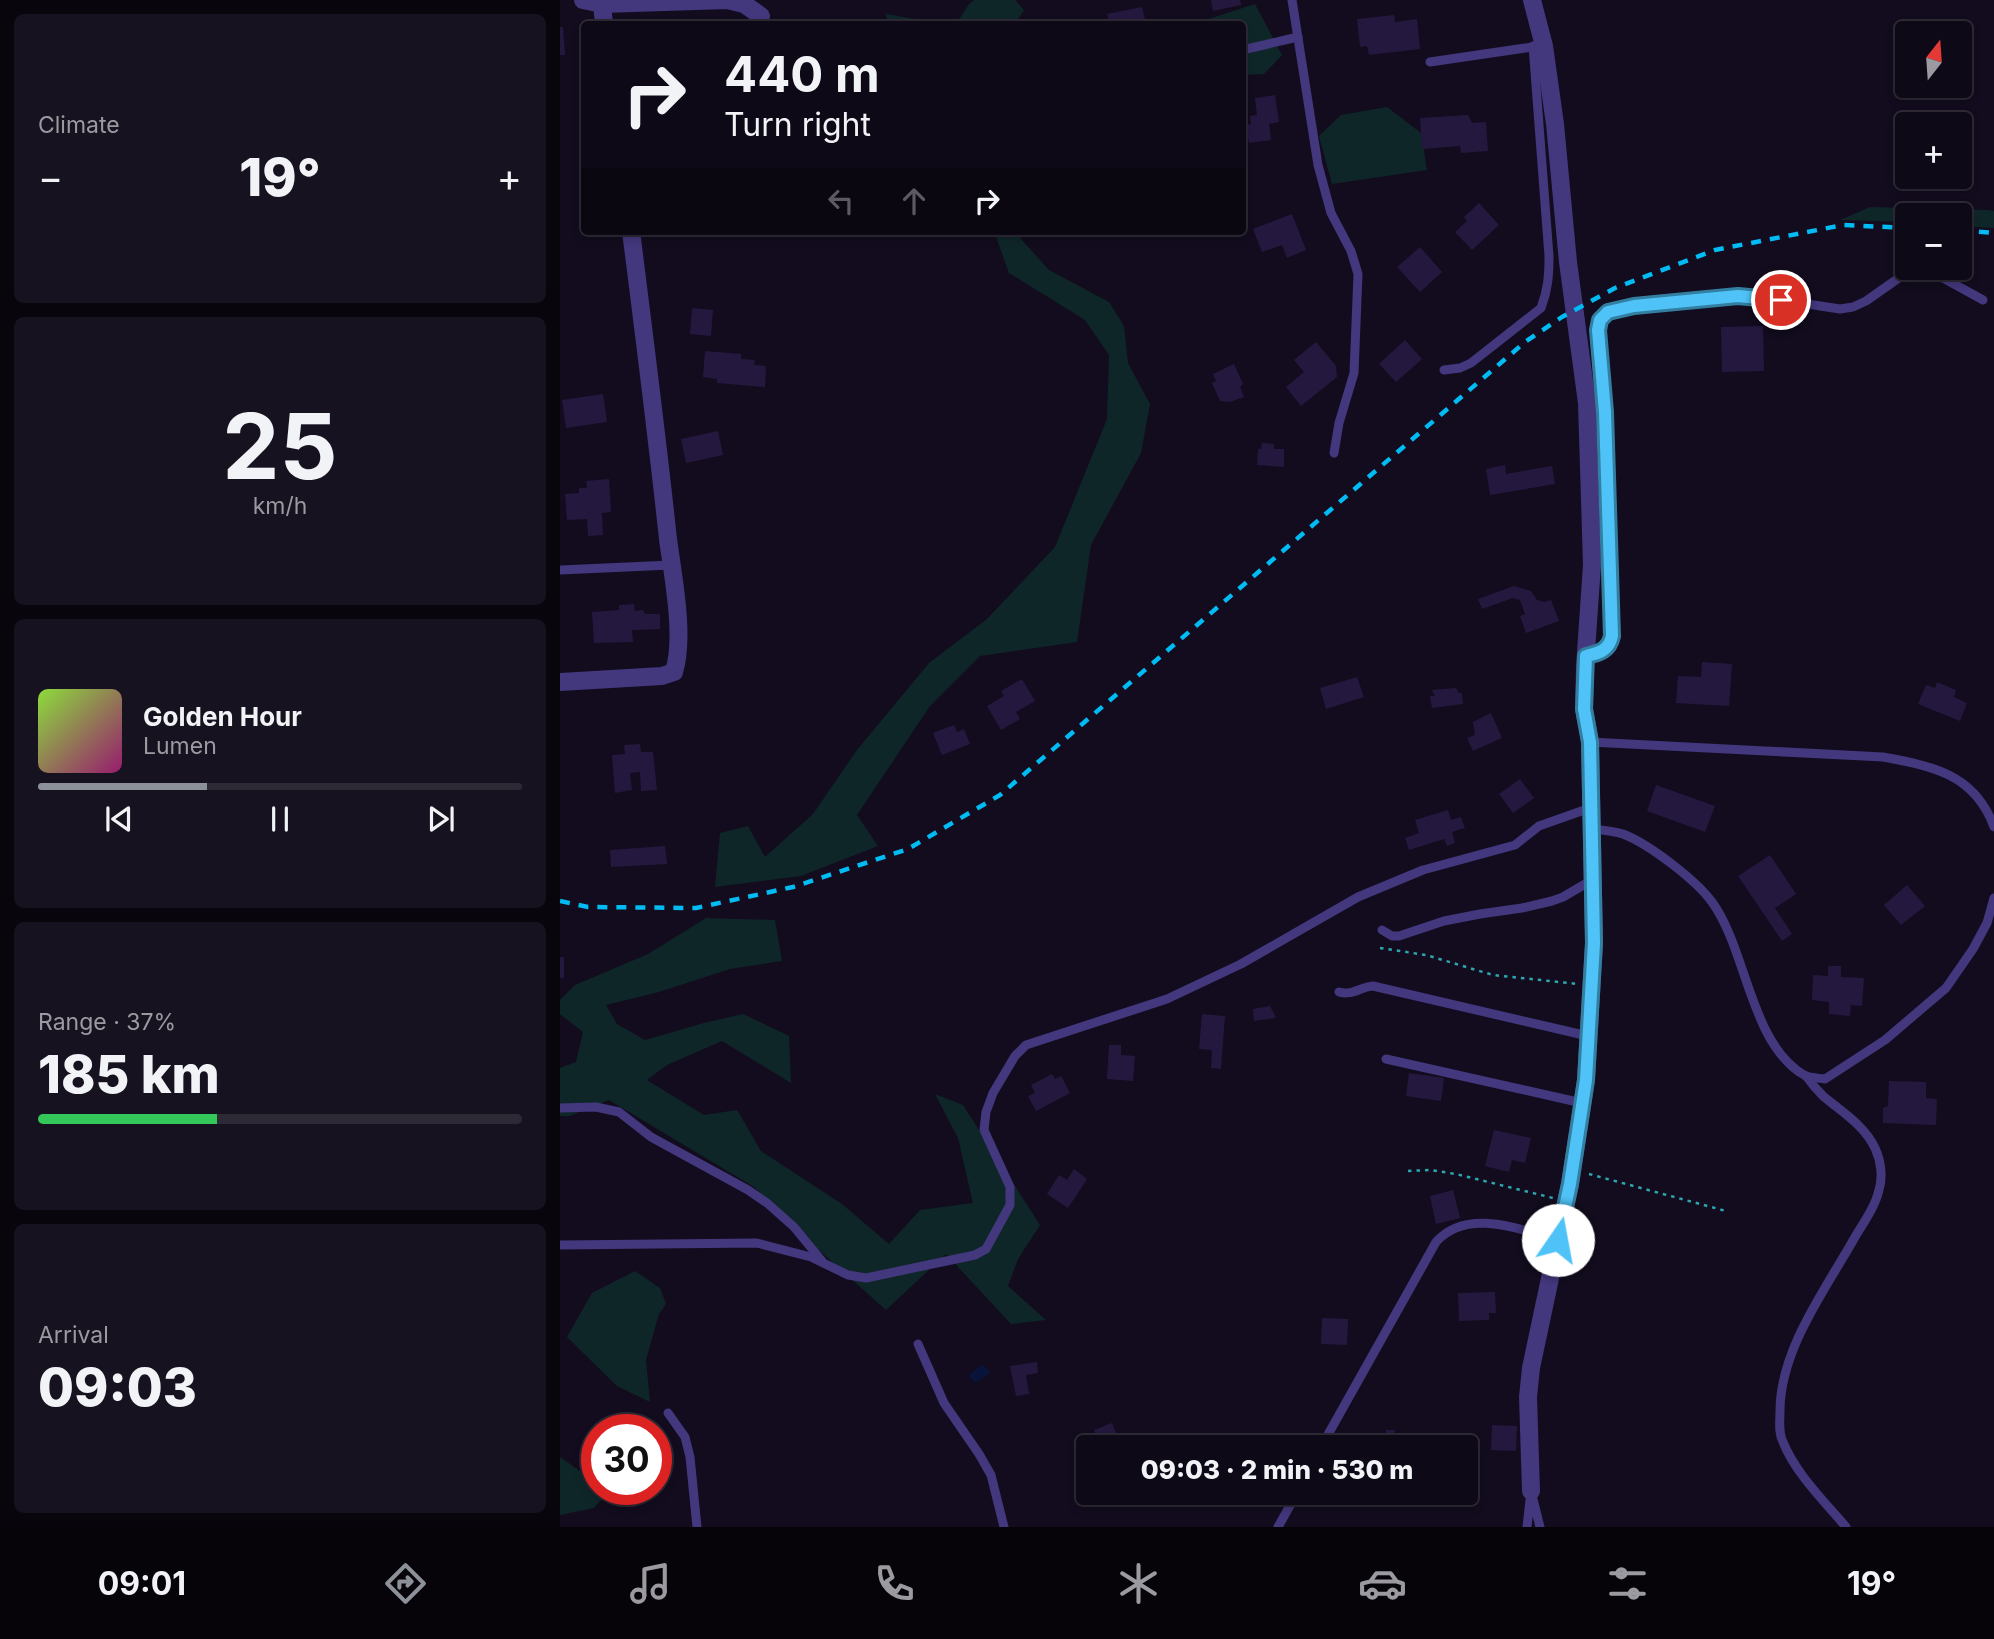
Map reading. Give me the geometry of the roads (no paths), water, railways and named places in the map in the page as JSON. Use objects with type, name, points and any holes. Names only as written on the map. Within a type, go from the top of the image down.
[{"type":"street","points":[[583,0],[602,4],[727,1],[744,4],[761,16]]},
{"type":"street","points":[[1531,1491],[1528,1397],[1530,1378],[1566,1201],[1586,1080],[1594,943],[1590,742],[1584,709],[1592,565],[1587,403],[1568,262],[1555,124],[1538,46],[1532,0]]},
{"type":"street","points":[[602,4],[604,21]]},
{"type":"street","points":[[560,682],[662,676],[674,672],[679,658],[678,624],[631,235]]},
{"type":"lane","points":[[1292,0],[1323,184],[1331,213],[1351,251],[1358,274],[1354,373],[1339,423],[1335,453]]},
{"type":"lane","points":[[1246,50],[1298,37]]},
{"type":"lane","points":[[1430,62],[1538,46],[1549,256],[1549,283],[1541,308],[1471,363],[1444,370]]},
{"type":"lane","points":[[1586,656],[1606,649],[1612,636],[1605,412],[1598,330],[1600,320],[1608,312],[1618,308],[1738,296],[1840,309],[1853,307],[1895,280]]},
{"type":"lane","points":[[1947,280],[1983,300]]},
{"type":"lane","points":[[560,570],[671,565]]},
{"type":"lane","points":[[1590,742],[1883,757],[1928,765],[1960,781],[1976,794],[1989,811],[1994,827]]},
{"type":"lane","points":[[560,1245],[757,1243],[810,1257],[848,1275],[866,1278],[975,1255],[986,1249],[1006,1214],[1011,1195],[987,1138],[984,1124],[986,1112],[993,1093],[1015,1056],[1026,1045],[1167,999],[1241,964],[1358,897],[1423,870],[1515,845],[1539,826],[1590,808]]},
{"type":"lane","points":[[1592,829],[1623,834],[1633,839],[1667,860],[1712,902],[1726,927],[1769,1036],[1788,1061],[1806,1076],[1821,1094],[1856,1122],[1876,1149],[1881,1178],[1879,1191],[1871,1210],[1795,1343],[1780,1401],[1779,1430],[1782,1440],[1799,1471],[1846,1527]]},
{"type":"lane","points":[[1382,930],[1392,936],[1399,936],[1461,918],[1540,905],[1563,897],[1592,880]]},
{"type":"lane","points":[[1806,1076],[1825,1079],[1885,1040],[1946,988],[1987,923],[1994,898]]},
{"type":"lane","points":[[1339,992],[1351,993],[1366,986],[1373,986],[1588,1036]]},
{"type":"lane","points":[[1387,1059],[1582,1103]]},
{"type":"lane","points":[[560,1108],[596,1107],[619,1112],[651,1137],[767,1203],[794,1227],[826,1265]]},
{"type":"lane","points":[[1328,1435],[1436,1241],[1444,1233],[1474,1223],[1496,1224],[1558,1240]]},
{"type":"lane","points":[[918,1344],[944,1403],[991,1475],[1004,1527]]},
{"type":"lane","points":[[668,1413],[685,1437],[690,1457],[697,1527]]},
{"type":"lane","points":[[1527,1527],[1531,1491]]},
{"type":"lane","points":[[1531,1491],[1540,1527]]},
{"type":"lane","points":[[1278,1527],[1290,1505]]},
{"type":"water","points":[[982,1365],[989,1370],[989,1374],[975,1383],[969,1375]]},
{"type":"railway","points":[[560,901],[588,907],[696,908],[793,887],[908,849],[1000,795],[1525,342],[1562,317],[1615,288],[1715,250],[1843,225],[1895,227]]},
{"type":"railway","points":[[1972,231],[1994,233]]}]
